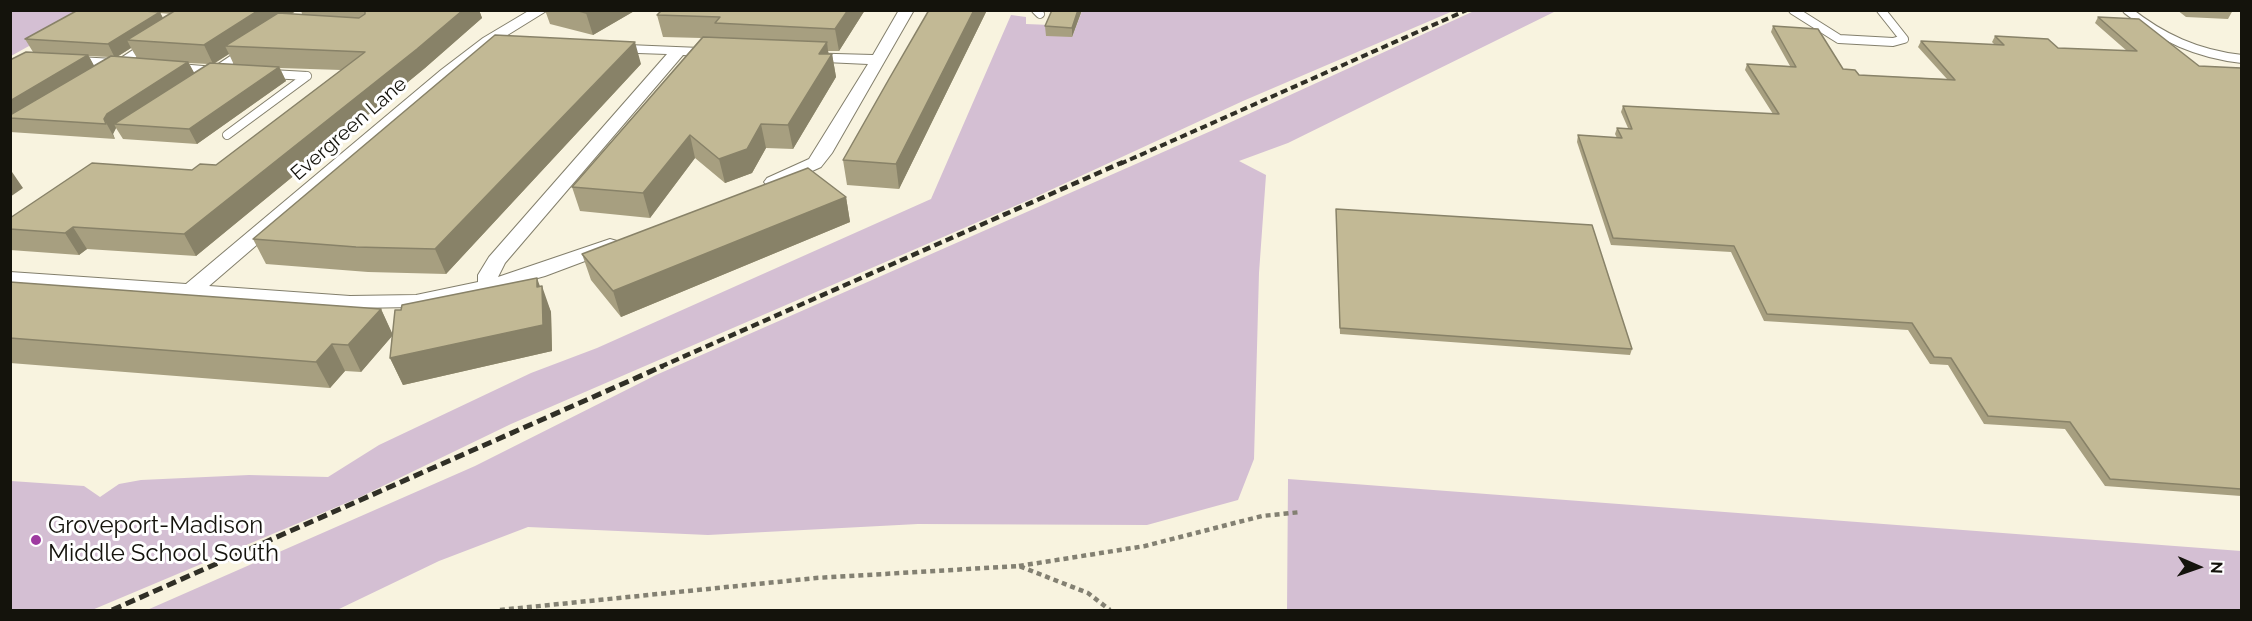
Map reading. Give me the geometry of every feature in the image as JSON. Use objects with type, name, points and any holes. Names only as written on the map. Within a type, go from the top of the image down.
[{"type":"street","name":"Evergreen Lane","points":[[193,289],[447,73],[488,41],[541,10]]},
{"type":"street","points":[[754,190],[814,163],[826,149],[907,10]]},
{"type":"street","points":[[488,41],[512,42]]},
{"type":"street","points":[[596,46],[738,53]]},
{"type":"street","points":[[488,286],[488,275],[496,261],[679,50]]},
{"type":"street","points":[[785,55],[878,60]]},
{"type":"street","points":[[10,278],[193,289],[350,302],[405,302],[488,286],[538,272],[625,239]]},
{"type":"lane","points":[[1793,10],[1839,39],[1893,42],[1904,39],[1881,10]]},
{"type":"lane","points":[[2127,10],[2152,31],[2186,48],[2215,57],[2241,59]]},
{"type":"lane","points":[[107,70],[158,39]]},
{"type":"lane","points":[[206,77],[255,45]]},
{"type":"lane","points":[[72,61],[139,65]]},
{"type":"lane","points":[[171,68],[226,72]]},
{"type":"lane","points":[[227,135],[307,76],[261,74]]},
{"type":"path","points":[[500,610],[816,578],[1019,566],[1145,546],[1262,516],[1300,512]]},
{"type":"path","points":[[1019,566],[1088,593],[1110,610]]},
{"type":"shaded area","points":[[11,11],[92,11],[11,56]]},
{"type":"shaded area","points":[[1082,11],[1453,11],[1243,101],[1031,199],[511,424],[358,498],[92,610],[11,610],[11,481],[84,486],[100,497],[119,484],[141,480],[249,475],[328,477],[379,445],[531,373],[597,348],[931,199],[1011,15],[1026,17],[1026,24],[1050,25],[1072,37]]},
{"type":"shaded area","points":[[1474,11],[1556,11],[1288,143],[1239,161],[1266,175],[1259,273],[1254,459],[1238,500],[1147,525],[918,524],[708,535],[528,527],[439,561],[337,610],[147,610],[475,466],[656,375],[1220,127]]},
{"type":"shaded area","points":[[1288,479],[2241,551],[2241,610],[1287,610]]},
{"type":"building","points":[[78,10],[160,12],[108,44],[25,39]]},
{"type":"building","points":[[176,10],[259,10],[204,45],[127,40]]},
{"type":"building","points":[[365,10],[463,10],[184,234],[73,227],[65,233],[10,229],[10,218],[92,163],[192,170],[200,164],[216,165],[365,52],[225,46],[278,13],[359,18],[365,14]]},
{"type":"building","points":[[575,10],[591,10],[586,13]]},
{"type":"building","points":[[662,10],[848,10],[835,29],[715,23],[720,17],[657,15]]},
{"type":"building","points":[[929,10],[974,10],[896,164],[843,160],[889,79]]},
{"type":"building","points":[[1052,10],[1078,10],[1072,28],[1045,26]]},
{"type":"building","points":[[2098,17],[2139,19],[2199,66],[2241,68],[2241,489],[2110,479],[2070,422],[1988,416],[1951,358],[1934,357],[1912,323],[1767,314],[1734,246],[1613,238],[1578,135],[1622,138],[1617,128],[1632,129],[1623,106],[1779,114],[1747,64],[1796,67],[1773,26],[1818,29],[1843,69],[1855,70],[1859,75],[1955,80],[1921,41],[2004,45],[1995,36],[2048,39],[2058,48],[2137,51]]},
{"type":"building","points":[[495,35],[635,42],[435,249],[356,247],[253,239]]},
{"type":"building","points":[[703,37],[827,42],[819,54],[832,54],[788,125],[761,124],[747,149],[719,159],[690,135],[643,193],[572,187]]},
{"type":"building","points":[[26,52],[88,55],[10,101],[10,60]]},
{"type":"building","points":[[111,56],[188,62],[107,114],[104,119],[106,124],[10,118],[10,115]]},
{"type":"building","points":[[210,63],[279,67],[189,129],[114,124]]},
{"type":"building","points":[[808,168],[846,197],[613,291],[582,254]]},
{"type":"building","points":[[1336,209],[1592,225],[1632,349],[1340,328]]},
{"type":"building","points":[[537,278],[537,287],[542,286],[543,325],[390,358],[395,310],[401,310],[402,305]]},
{"type":"building","points":[[10,282],[381,309],[348,345],[332,344],[316,362],[10,338]]},
{"type":"railway","points":[[1120,164],[1467,10]]},
{"type":"railway","points":[[660,367],[1123,162]]},
{"type":"railway","points":[[112,610],[663,366]]},
{"type":"place","name":"Groveport-Madison Middle School South","points":[[36,540]]}]
